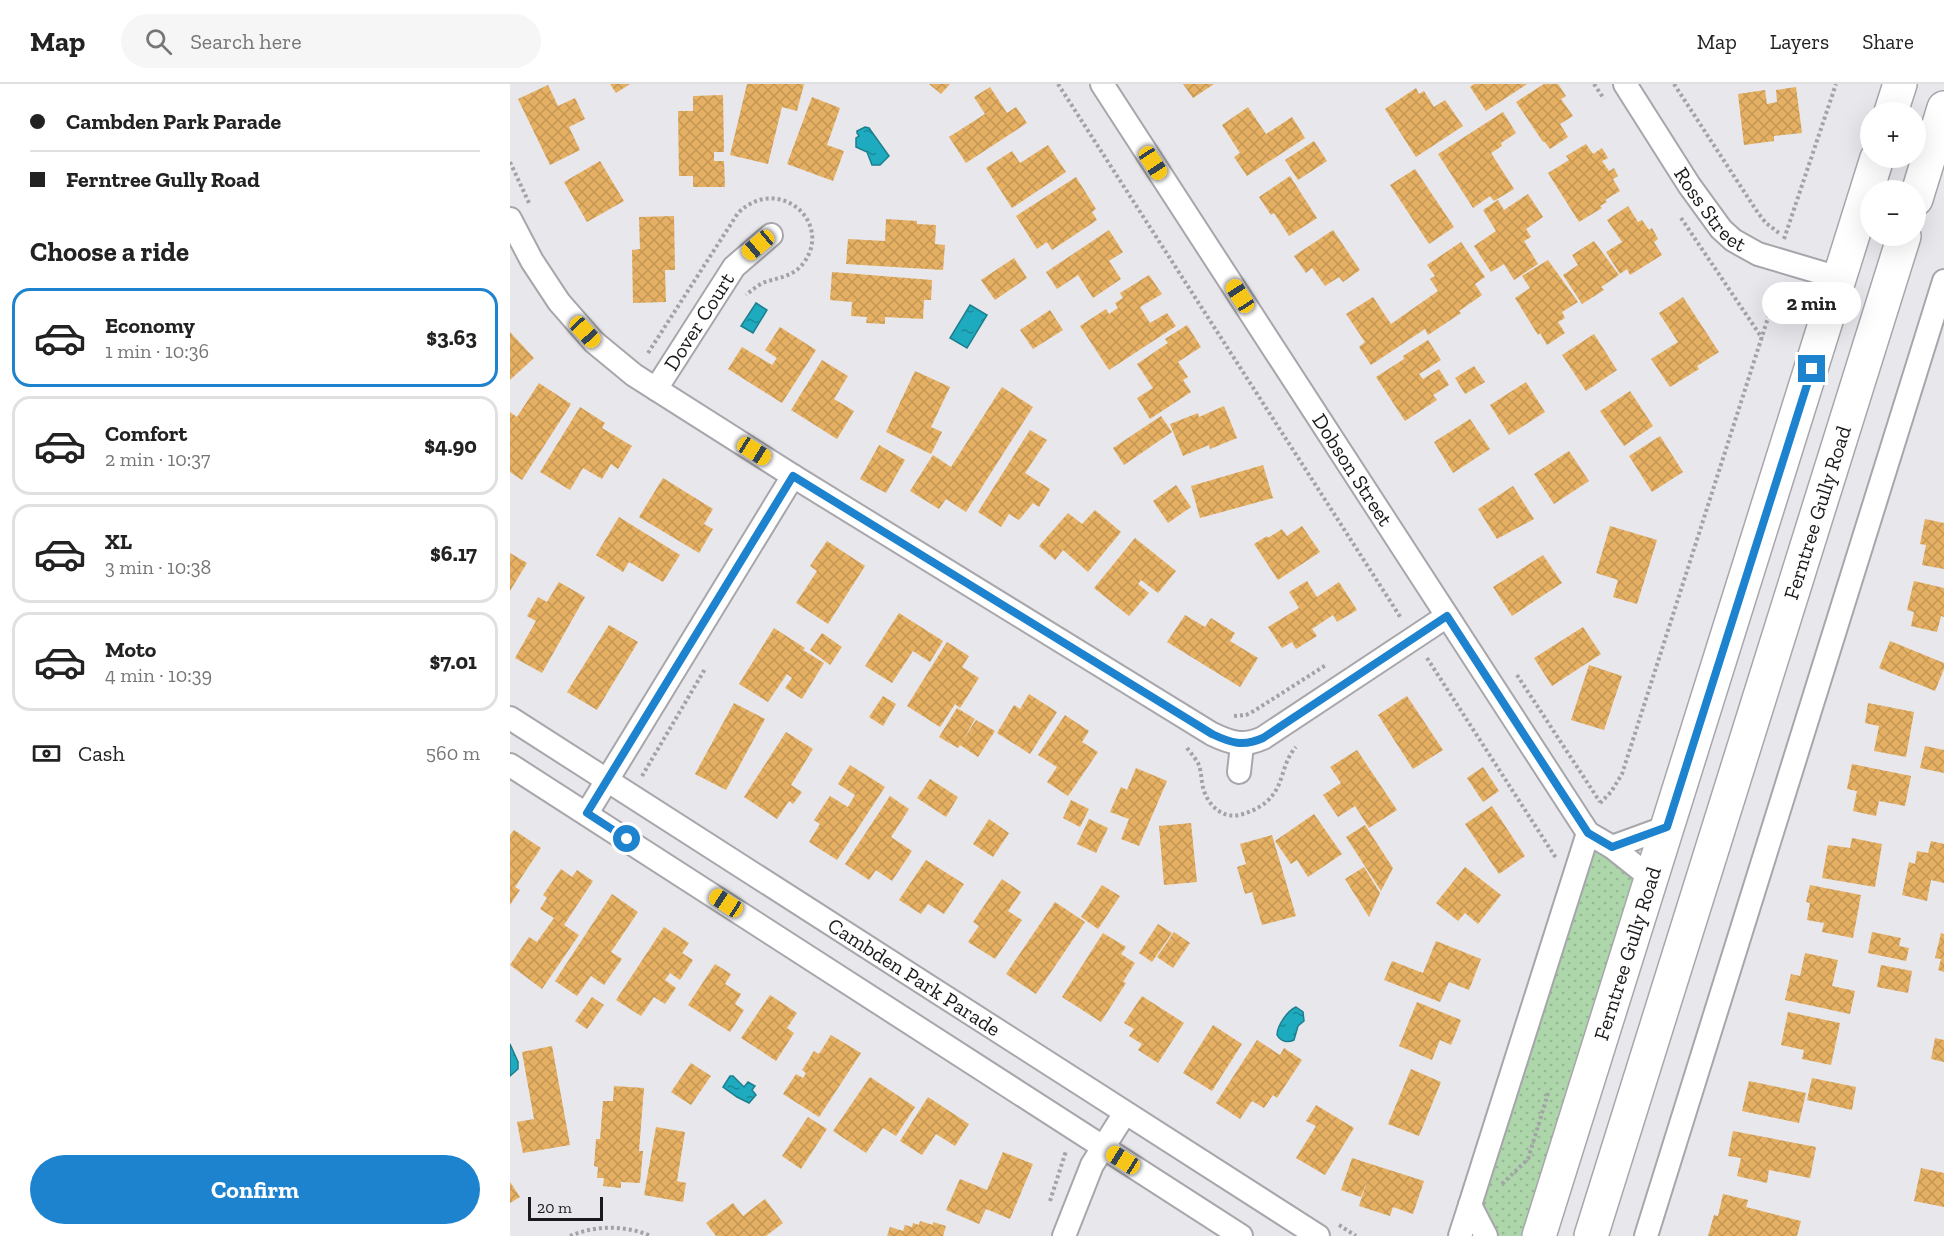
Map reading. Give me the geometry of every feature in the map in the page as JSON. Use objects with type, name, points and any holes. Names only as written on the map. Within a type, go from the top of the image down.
[{"type":"main road","points":[[1894,102],[1900,84]]},
{"type":"main road","points":[[1922,180],[1944,108]]},
{"type":"main road","name":"Ferntree Gully Road","points":[[1539,1236],[1874,168]]},
{"type":"main road","name":"Ferntree Gully Road","points":[[1591,1236],[1901,246]]},
{"type":"street","name":"Dobson Street","points":[[1102,84],[1588,833],[1612,847],[1651,878]]},
{"type":"street","name":"Ross Street","points":[[1625,84],[1689,185],[1721,229],[1733,240],[1758,254],[1839,278]]},
{"type":"street","points":[[510,219],[543,279],[576,322],[614,359],[656,389],[793,476],[1212,734],[1234,744],[1252,743],[1263,738],[1447,616]]},
{"type":"street","name":"Dover Court","points":[[656,389],[734,267],[771,234]]},
{"type":"street","points":[[1646,1236],[1944,281]]},
{"type":"street","points":[[587,813],[793,476]]},
{"type":"street","name":"Cambden Park Parade","points":[[510,718],[1318,1236]]},
{"type":"street","points":[[1239,772],[1242,745]]},
{"type":"street","name":"Cambden Park Parade","points":[[510,765],[1241,1236]]},
{"type":"street","points":[[1612,847],[1667,827]]},
{"type":"street","points":[[1460,1236],[1588,833]]},
{"type":"street","points":[[1064,1236],[1081,1190],[1125,1113]]},
{"type":"street","points":[[1470,1205],[1486,1236]]},
{"type":"path","points":[[1058,84],[1404,622]]},
{"type":"path","points":[[1674,84],[1758,213],[1771,227],[1785,236]]},
{"type":"path","points":[[1783,242],[1836,84]]},
{"type":"path","points":[[510,162],[535,214]]},
{"type":"path","points":[[1595,807],[1611,792],[1622,774],[1774,299],[1776,290],[1773,279]]},
{"type":"path","points":[[639,346],[653,357]]},
{"type":"path","points":[[1391,623],[1401,617]]},
{"type":"path","points":[[1425,655],[1556,858]]},
{"type":"path","points":[[1231,715],[1238,717],[1254,711],[1332,661]]},
{"type":"path","points":[[1498,1187],[1528,1159],[1549,1090]]},
{"type":"path","points":[[1049,1203],[1067,1148]]},
{"type":"path","points":[[570,1236],[581,1231],[603,1227],[635,1229],[651,1236]]},
{"type":"green space","points":[[1588,833],[1651,878],[1539,1236],[1486,1236],[1470,1205]]},
{"type":"water","points":[[865,127],[869,128],[889,156],[880,165],[872,165],[867,152],[856,147],[856,138],[859,136],[857,131]]},
{"type":"water","points":[[756,303],[767,310],[753,333],[741,326]]},
{"type":"water","points":[[970,305],[987,315],[967,348],[950,338]]},
{"type":"water","points":[[1296,1007],[1303,1012],[1304,1021],[1298,1026],[1294,1040],[1287,1042],[1277,1035],[1279,1027],[1286,1015]]},
{"type":"water","points":[[510,1044],[518,1062],[518,1069],[510,1076]]},
{"type":"water","points":[[730,1076],[733,1076],[744,1087],[748,1082],[755,1086],[752,1090],[756,1095],[749,1103],[723,1087]]},
{"type":"building","points":[[610,84],[630,84],[616,93]]},
{"type":"building","points":[[747,84],[804,84],[797,111],[782,107],[768,164],[730,155]]},
{"type":"building","points":[[929,84],[950,84],[941,94]]},
{"type":"building","points":[[1183,84],[1214,84],[1193,98]]},
{"type":"building","points":[[1474,84],[1527,84],[1486,111],[1470,87]]},
{"type":"building","points":[[1544,84],[1558,84],[1566,96],[1561,99],[1573,116],[1560,124],[1568,137],[1550,149],[1516,102]]},
{"type":"building","points":[[548,85],[558,106],[575,98],[585,119],[569,127],[580,150],[550,165],[518,99]]},
{"type":"building","points":[[990,87],[1007,113],[1016,107],[1027,123],[966,163],[949,137],[985,114],[974,97]]},
{"type":"building","points":[[1796,87],[1802,133],[1774,136],[1774,141],[1744,145],[1738,94],[1765,90],[1767,104],[1777,102],[1776,90]]},
{"type":"building","points":[[1416,88],[1419,94],[1424,91],[1434,107],[1445,100],[1463,126],[1416,157],[1385,109]]},
{"type":"building","points":[[723,95],[724,152],[714,152],[714,161],[724,161],[725,187],[693,187],[693,176],[679,176],[678,111],[693,111],[693,96]]},
{"type":"building","points":[[812,97],[840,108],[827,145],[844,151],[833,181],[787,164]]},
{"type":"building","points":[[1248,107],[1266,134],[1292,117],[1305,138],[1247,176],[1234,157],[1240,153],[1222,125]]},
{"type":"building","points":[[1503,112],[1516,133],[1491,153],[1514,189],[1494,201],[1490,196],[1473,208],[1438,154]]},
{"type":"building","points":[[1314,141],[1327,161],[1298,180],[1285,160]]},
{"type":"building","points":[[1586,144],[1593,154],[1602,148],[1608,158],[1602,161],[1609,171],[1614,168],[1618,176],[1613,179],[1620,191],[1605,200],[1607,202],[1600,206],[1602,208],[1579,222],[1548,173],[1569,160],[1566,156]]},
{"type":"building","points":[[1048,145],[1066,172],[1012,208],[986,168],[1012,151],[1020,163]]},
{"type":"building","points":[[600,161],[624,201],[587,222],[564,182]]},
{"type":"building","points":[[1415,169],[1454,227],[1429,244],[1390,185]]},
{"type":"building","points":[[1290,176],[1317,218],[1289,236],[1274,213],[1271,215],[1259,197]]},
{"type":"building","points":[[1076,177],[1096,209],[1092,212],[1097,220],[1052,250],[1047,242],[1037,249],[1016,216]]},
{"type":"building","points":[[1528,194],[1543,217],[1526,229],[1531,237],[1524,241],[1538,264],[1514,280],[1504,264],[1491,272],[1474,246],[1496,231],[1483,210],[1498,200],[1504,210]]},
{"type":"building","points":[[1628,206],[1638,222],[1642,220],[1649,230],[1652,228],[1658,239],[1654,242],[1662,255],[1630,275],[1627,269],[1620,274],[1606,252],[1622,242],[1607,220]]},
{"type":"building","points":[[674,216],[675,270],[665,270],[666,302],[633,303],[632,250],[640,249],[639,217]]},
{"type":"building","points":[[886,219],[936,225],[935,244],[945,245],[943,270],[846,264],[848,239],[885,241]]},
{"type":"building","points":[[1109,230],[1123,252],[1109,261],[1121,279],[1093,298],[1078,275],[1057,289],[1046,272]]},
{"type":"building","points":[[1333,230],[1360,270],[1343,282],[1339,277],[1325,286],[1312,268],[1306,273],[1294,256]]},
{"type":"building","points":[[1594,241],[1619,275],[1601,287],[1604,290],[1582,304],[1563,275],[1578,265],[1572,255]]},
{"type":"building","points":[[1461,242],[1485,277],[1475,284],[1482,295],[1459,311],[1461,313],[1428,335],[1425,329],[1371,365],[1359,347],[1365,342],[1346,314],[1373,297],[1391,324],[1438,291],[1430,279],[1435,276],[1427,265]]},
{"type":"building","points":[[1014,258],[1027,278],[995,300],[981,280]]},
{"type":"building","points":[[1548,260],[1578,302],[1562,312],[1565,318],[1558,322],[1565,333],[1547,345],[1540,333],[1538,335],[1515,298],[1530,288],[1522,276]]},
{"type":"building","points":[[832,272],[932,280],[931,300],[924,300],[923,319],[885,317],[885,324],[866,323],[867,317],[851,316],[852,302],[830,300]]},
{"type":"building","points":[[1149,275],[1162,294],[1140,307],[1150,323],[1167,313],[1176,326],[1109,370],[1080,326],[1106,309],[1109,314],[1118,308],[1115,303],[1123,298],[1120,293]]},
{"type":"building","points":[[1683,297],[1719,352],[1697,366],[1699,369],[1670,387],[1651,359],[1678,342],[1659,313]]},
{"type":"building","points":[[1050,310],[1063,330],[1033,349],[1020,330]]},
{"type":"building","points":[[1187,325],[1201,347],[1178,362],[1188,377],[1183,380],[1191,392],[1150,419],[1137,398],[1153,388],[1137,364],[1168,343],[1165,339]]},
{"type":"building","points":[[780,327],[816,350],[782,403],[728,369],[742,347],[772,365],[777,358],[765,350]]},
{"type":"building","points":[[510,332],[534,358],[510,380]]},
{"type":"building","points":[[1594,334],[1617,370],[1586,391],[1562,355]]},
{"type":"building","points":[[1428,340],[1441,360],[1419,374],[1423,379],[1439,369],[1449,385],[1433,395],[1437,400],[1405,421],[1376,377]]},
{"type":"building","points":[[822,360],[848,376],[834,399],[854,411],[837,439],[791,410]]},
{"type":"building","points":[[1474,366],[1485,382],[1465,394],[1455,378]]},
{"type":"building","points":[[915,371],[950,387],[931,427],[942,432],[931,454],[886,432]]},
{"type":"building","points":[[1526,382],[1545,412],[1509,435],[1490,405]]},
{"type":"building","points":[[539,383],[571,404],[522,480],[510,472],[510,412],[517,417]]},
{"type":"building","points":[[1002,387],[1033,407],[966,512],[946,499],[939,509],[910,491],[933,455],[951,467]]},
{"type":"building","points":[[1630,391],[1653,426],[1624,446],[1600,411]]},
{"type":"building","points":[[1224,406],[1237,438],[1210,449],[1209,445],[1183,456],[1170,424],[1198,413],[1199,417]]},
{"type":"building","points":[[580,407],[605,423],[602,428],[632,446],[618,469],[611,464],[602,479],[583,468],[570,490],[540,472]]},
{"type":"building","points":[[1161,416],[1172,432],[1124,465],[1113,448]]},
{"type":"building","points":[[1470,419],[1490,449],[1453,473],[1434,442]]},
{"type":"building","points":[[1030,430],[1047,440],[1025,473],[1050,489],[1039,507],[1033,503],[1019,520],[1009,514],[1001,527],[978,512]]},
{"type":"building","points":[[1660,436],[1683,472],[1652,492],[1629,456]]},
{"type":"building","points":[[879,445],[905,460],[886,493],[860,479]]},
{"type":"building","points":[[1569,451],[1589,481],[1554,504],[1534,474]]},
{"type":"building","points":[[1263,465],[1273,498],[1200,518],[1191,486]]},
{"type":"building","points":[[663,478],[713,509],[704,524],[713,529],[699,553],[639,517]]},
{"type":"building","points":[[1176,485],[1191,507],[1168,523],[1153,501]]},
{"type":"building","points":[[1513,486],[1534,519],[1497,539],[1478,509]]},
{"type":"building","points":[[1095,510],[1121,532],[1088,572],[1063,550],[1055,560],[1039,546],[1068,513],[1082,524]]},
{"type":"building","points":[[619,517],[680,555],[663,582],[629,562],[623,572],[596,555]]},
{"type":"building","points":[[1925,519],[1944,523],[1944,569],[1922,565],[1926,545],[1920,544]]},
{"type":"building","points":[[1302,526],[1320,552],[1278,580],[1254,544],[1282,529],[1287,536]]},
{"type":"building","points":[[1610,526],[1657,540],[1637,604],[1613,597],[1618,580],[1596,573]]},
{"type":"building","points":[[1135,538],[1176,571],[1158,593],[1141,580],[1138,584],[1149,593],[1129,616],[1094,588]]},
{"type":"building","points":[[827,541],[865,566],[828,624],[796,603],[817,571],[810,566]]},
{"type":"building","points":[[510,553],[527,563],[510,591]]},
{"type":"building","points":[[1543,555],[1562,583],[1512,616],[1493,587]]},
{"type":"building","points":[[1307,581],[1317,597],[1339,582],[1357,610],[1337,622],[1333,615],[1312,629],[1317,636],[1296,649],[1292,642],[1282,648],[1268,627],[1299,608],[1289,592]]},
{"type":"building","points":[[1914,581],[1944,588],[1944,617],[1941,616],[1937,632],[1911,626],[1914,612],[1907,610]]},
{"type":"building","points":[[559,582],[585,597],[542,673],[515,658],[536,621],[527,616],[538,597],[547,602]]},
{"type":"building","points":[[899,613],[943,641],[930,662],[913,651],[892,683],[865,666]]},
{"type":"building","points":[[1185,615],[1205,627],[1211,618],[1235,633],[1230,641],[1258,658],[1240,687],[1167,642]]},
{"type":"building","points":[[609,625],[638,642],[597,710],[567,692]]},
{"type":"building","points":[[1583,627],[1601,654],[1552,686],[1534,658]]},
{"type":"building","points":[[774,628],[824,663],[802,699],[785,688],[792,678],[787,674],[768,702],[739,684]]},
{"type":"building","points":[[822,633],[842,647],[830,665],[810,650]]},
{"type":"building","points":[[1890,641],[1944,663],[1944,669],[1935,691],[1879,668]]},
{"type":"building","points":[[947,642],[969,656],[962,667],[979,678],[960,708],[955,704],[940,727],[907,706]]},
{"type":"building","points":[[1589,665],[1622,676],[1604,730],[1571,720]]},
{"type":"building","points":[[1029,694],[1057,712],[1030,754],[997,733],[1014,705],[1020,709]]},
{"type":"building","points":[[883,696],[896,704],[883,726],[869,717]]},
{"type":"building","points":[[1407,696],[1443,750],[1413,769],[1378,715]]},
{"type":"building","points":[[734,703],[765,719],[726,790],[695,774]]},
{"type":"building","points":[[1868,703],[1914,712],[1906,757],[1874,751],[1879,726],[1865,723]]},
{"type":"building","points":[[957,708],[975,719],[963,740],[976,720],[995,731],[978,757],[960,745],[958,748],[939,737]]},
{"type":"building","points":[[1065,715],[1089,731],[1082,742],[1098,752],[1068,796],[1047,782],[1057,767],[1038,755]]},
{"type":"building","points":[[786,732],[813,749],[791,785],[802,792],[793,804],[789,801],[777,819],[744,797]]},
{"type":"building","points":[[1925,746],[1944,750],[1944,773],[1920,768]]},
{"type":"building","points":[[1357,750],[1397,810],[1369,828],[1355,806],[1338,817],[1323,795],[1341,783],[1330,767]]},
{"type":"building","points":[[1852,764],[1911,776],[1905,806],[1879,801],[1876,816],[1853,811],[1857,791],[1847,789]]},
{"type":"building","points":[[850,765],[885,787],[837,860],[809,842],[820,824],[814,820],[830,796],[848,807],[855,795],[838,784]]},
{"type":"building","points":[[1483,767],[1499,791],[1483,802],[1467,778]]},
{"type":"building","points":[[1136,768],[1167,781],[1139,846],[1121,839],[1129,819],[1110,812],[1121,787],[1127,790]]},
{"type":"building","points":[[930,779],[958,797],[946,817],[917,798]]},
{"type":"building","points":[[890,796],[909,809],[891,837],[912,851],[892,881],[876,870],[869,880],[845,864]]},
{"type":"building","points":[[1071,800],[1089,809],[1080,827],[1063,818]]},
{"type":"building","points":[[1492,806],[1525,856],[1499,874],[1465,824]]},
{"type":"building","points":[[1314,814],[1342,854],[1308,877],[1297,860],[1291,864],[1275,841]]},
{"type":"building","points":[[989,819],[1009,833],[993,857],[973,844]]},
{"type":"building","points":[[1089,819],[1108,828],[1096,853],[1077,844]]},
{"type":"building","points":[[1191,823],[1197,882],[1164,885],[1159,826]]},
{"type":"building","points":[[1365,825],[1393,868],[1381,891],[1346,837]]},
{"type":"building","points":[[514,830],[541,848],[515,887],[520,890],[510,905],[510,835]]},
{"type":"building","points":[[1272,835],[1296,916],[1262,925],[1252,892],[1245,894],[1237,867],[1246,864],[1240,844]]},
{"type":"building","points":[[1852,838],[1882,844],[1875,887],[1822,878],[1828,845],[1850,848]]},
{"type":"building","points":[[1931,841],[1944,844],[1944,883],[1931,880],[1927,901],[1902,895],[1909,862],[1915,864],[1917,851],[1928,853]]},
{"type":"building","points":[[926,860],[964,884],[944,914],[928,904],[921,914],[899,900]]},
{"type":"building","points":[[1364,867],[1380,893],[1369,917],[1345,879]]},
{"type":"building","points":[[1465,867],[1501,895],[1478,924],[1465,913],[1458,921],[1436,903]]},
{"type":"building","points":[[561,869],[572,877],[577,870],[593,881],[564,925],[579,935],[542,989],[510,965],[529,937],[537,942],[554,918],[540,909],[547,898],[543,895]]},
{"type":"building","points":[[1002,879],[1021,892],[1008,911],[1022,920],[995,959],[968,942],[979,926],[973,922]]},
{"type":"building","points":[[1102,885],[1120,896],[1098,929],[1081,917]]},
{"type":"building","points":[[1810,885],[1861,895],[1853,938],[1822,932],[1824,923],[1807,920],[1810,903],[1806,902]]},
{"type":"building","points":[[612,894],[638,912],[611,952],[622,959],[604,985],[591,976],[577,996],[555,981]]},
{"type":"building","points":[[1055,902],[1085,922],[1036,994],[1006,974]]},
{"type":"building","points":[[1158,924],[1172,933],[1152,962],[1139,953]]},
{"type":"building","points":[[664,927],[689,943],[682,953],[693,960],[680,980],[670,973],[665,980],[676,988],[665,1004],[654,997],[641,1016],[616,1000]]},
{"type":"building","points":[[1174,932],[1190,943],[1173,968],[1157,957]]},
{"type":"building","points":[[1872,932],[1901,938],[1899,946],[1909,948],[1906,961],[1868,953]]},
{"type":"building","points":[[1103,933],[1126,947],[1121,954],[1135,963],[1123,982],[1126,983],[1101,1022],[1062,997]]},
{"type":"building","points":[[1941,933],[1944,934],[1944,972],[1938,970],[1941,959],[1935,958]]},
{"type":"building","points":[[1436,941],[1481,959],[1469,990],[1449,982],[1440,1002],[1384,980],[1392,961],[1423,973]]},
{"type":"building","points":[[1805,953],[1838,960],[1832,986],[1855,991],[1850,1014],[1785,1000],[1791,974],[1800,976]]},
{"type":"building","points":[[715,964],[731,974],[725,984],[741,994],[735,1004],[744,1010],[730,1032],[688,1005]]},
{"type":"building","points":[[1881,965],[1912,971],[1908,993],[1877,987]]},
{"type":"building","points":[[770,995],[797,1013],[787,1028],[794,1033],[776,1061],[741,1038]]},
{"type":"building","points":[[1142,996],[1184,1023],[1158,1063],[1138,1050],[1142,1044],[1129,1036],[1134,1029],[1124,1023]]},
{"type":"building","points":[[592,997],[604,1005],[587,1029],[575,1021]]},
{"type":"building","points":[[1417,1002],[1461,1020],[1451,1045],[1440,1040],[1432,1060],[1399,1046]]},
{"type":"building","points":[[1788,1012],[1840,1023],[1831,1065],[1802,1059],[1804,1050],[1781,1045]]},
{"type":"building","points":[[1213,1025],[1242,1044],[1212,1091],[1183,1073]]},
{"type":"building","points":[[831,1035],[861,1053],[819,1117],[783,1094],[796,1074],[803,1078],[806,1073],[802,1070],[814,1051],[819,1054]]},
{"type":"building","points":[[1935,1038],[1944,1040],[1944,1062],[1931,1059]]},
{"type":"building","points":[[1257,1040],[1280,1055],[1284,1048],[1302,1060],[1277,1098],[1273,1095],[1264,1108],[1252,1101],[1240,1119],[1216,1103]]},
{"type":"building","points":[[552,1046],[570,1145],[523,1153],[517,1122],[534,1119],[522,1052]]},
{"type":"building","points":[[691,1063],[711,1076],[691,1105],[671,1092]]},
{"type":"building","points":[[1411,1069],[1441,1082],[1419,1136],[1388,1124]]},
{"type":"building","points":[[870,1077],[915,1107],[896,1136],[883,1128],[866,1153],[833,1131]]},
{"type":"building","points":[[1812,1078],[1856,1087],[1852,1110],[1807,1100]]},
{"type":"building","points":[[1749,1081],[1806,1093],[1799,1123],[1742,1111]]},
{"type":"building","points":[[614,1086],[644,1088],[639,1151],[643,1151],[640,1183],[621,1182],[621,1188],[603,1186],[604,1178],[597,1178],[598,1167],[594,1166],[596,1139],[600,1139],[603,1101],[613,1101]]},
{"type":"building","points":[[928,1097],[969,1124],[955,1146],[936,1134],[922,1155],[900,1141]]},
{"type":"building","points":[[1316,1105],[1354,1128],[1325,1175],[1296,1158],[1316,1126],[1306,1121]]},
{"type":"building","points":[[808,1117],[827,1129],[801,1169],[782,1156]]},
{"type":"building","points":[[656,1127],[685,1132],[677,1181],[686,1183],[683,1202],[644,1195]]},
{"type":"building","points":[[1733,1131],[1816,1147],[1810,1178],[1769,1170],[1767,1183],[1737,1176],[1741,1158],[1728,1156]]},
{"type":"building","points":[[1003,1152],[1033,1164],[1010,1219],[986,1209],[979,1224],[946,1210],[960,1179],[987,1190]]},
{"type":"building","points":[[1352,1158],[1424,1181],[1413,1214],[1393,1207],[1390,1216],[1359,1206],[1368,1178],[1361,1197],[1341,1190]]},
{"type":"building","points":[[1921,1168],[1944,1173],[1944,1207],[1914,1201]]},
{"type":"building","points":[[510,1182],[520,1197],[510,1203]]},
{"type":"building","points":[[1723,1194],[1748,1200],[1746,1207],[1801,1221],[1797,1236],[1708,1236],[1714,1215],[1718,1216]]},
{"type":"building","points":[[765,1199],[783,1223],[766,1236],[716,1236],[706,1223],[733,1203],[743,1216]]},
{"type":"building","points":[[920,1221],[946,1226],[943,1236],[887,1236],[890,1227],[903,1231],[905,1225],[912,1227],[913,1223],[919,1225]]},
{"type":"route","points":[[627,839],[587,813],[793,476],[1212,734],[1234,744],[1252,743],[1263,738],[1447,616],[1588,833],[1612,847],[1667,827],[1812,369]]}]
